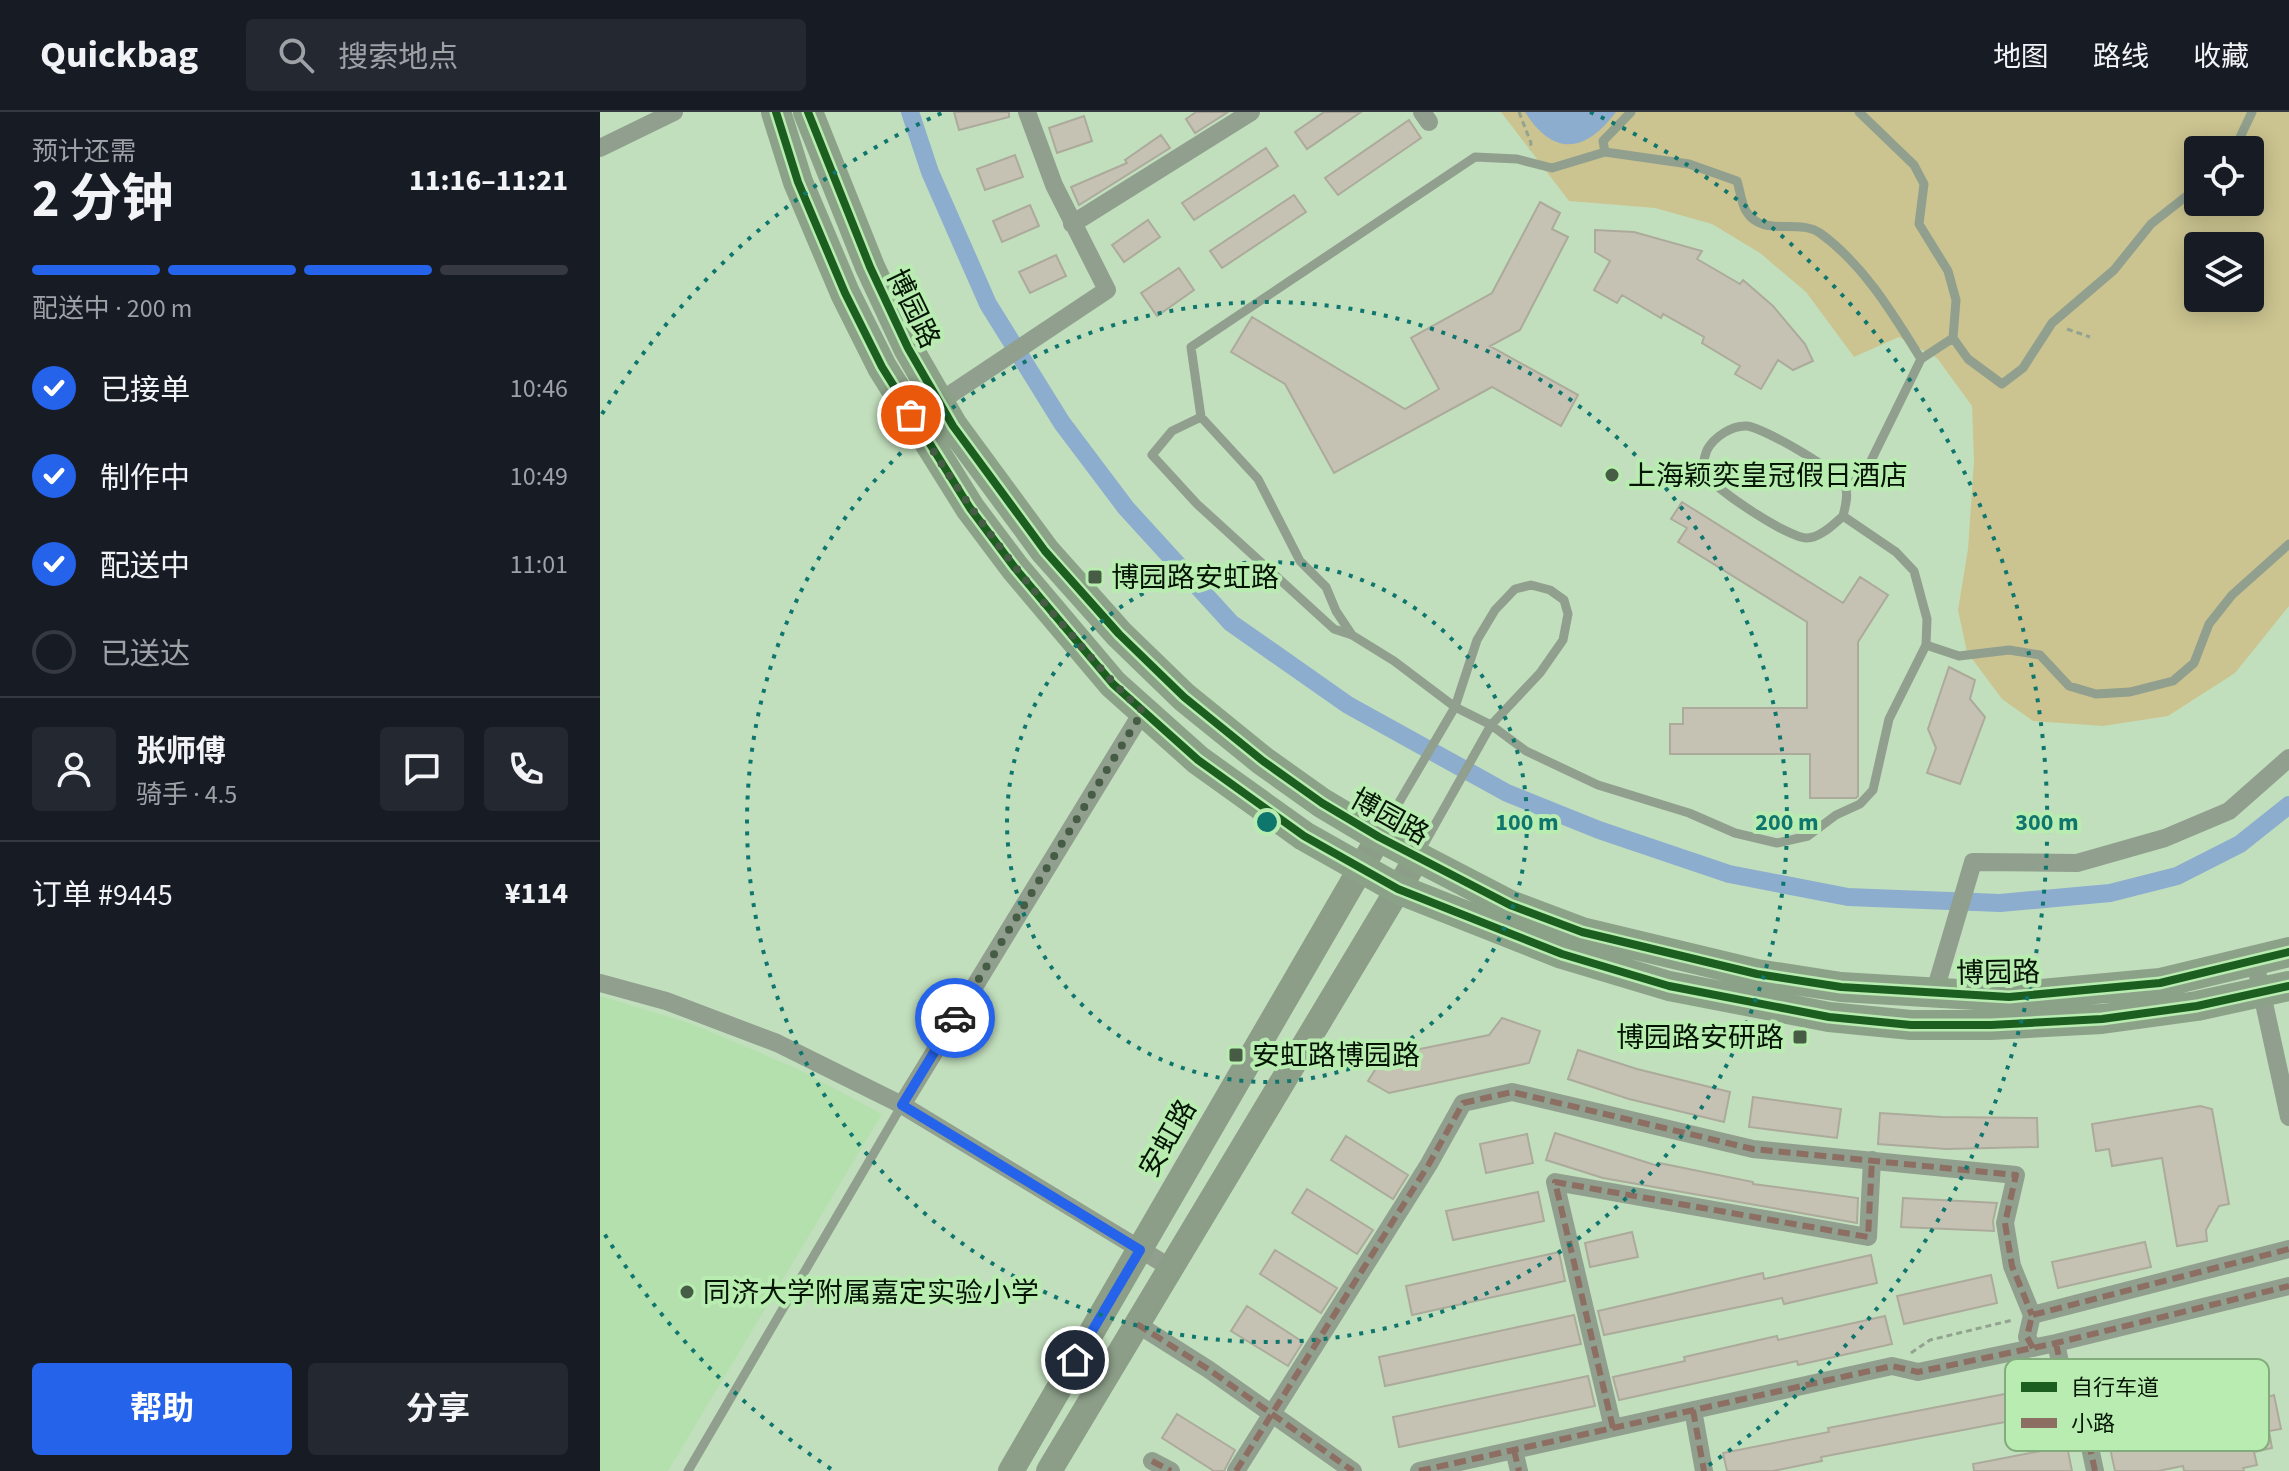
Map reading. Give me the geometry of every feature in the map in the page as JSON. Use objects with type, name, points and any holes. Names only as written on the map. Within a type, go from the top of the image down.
[{"type":"main road","name":"博园路","points":[[776,112],[798,182],[845,293],[882,367],[970,508],[1015,568],[1113,684],[1198,760],[1304,836],[1398,889],[1562,954],[1669,986],[1829,1017],[1911,1025],[2031,1023],[2134,1015],[2276,990]]},
{"type":"main road","name":"博园路","points":[[808,112],[870,267],[908,348],[953,426],[1036,540],[1119,634],[1184,697],[1263,761],[1322,803],[1379,837],[1510,905],[1582,932],[1757,974],[1841,987],[2009,997],[2160,983],[2289,952]]},
{"type":"main road","name":"安虹路","points":[[1011,1471],[1379,837]]},
{"type":"main road","points":[[1049,1471],[1418,856]]},
{"type":"street","points":[[600,148],[674,112]]},
{"type":"street","points":[[939,402],[1107,290],[1072,224],[1027,112]]},
{"type":"street","points":[[1072,224],[1251,112]]},
{"type":"street","points":[[902,1105],[1143,711]]},
{"type":"street","points":[[1934,994],[1973,862],[2077,863],[2165,838],[2229,811],[2289,758]]},
{"type":"street","points":[[2255,962],[2276,990],[2289,1117]]},
{"type":"street","points":[[600,983],[666,1001],[777,1043],[902,1105],[1171,1268]]},
{"type":"street","points":[[1236,1471],[1429,1164],[1463,1103],[1512,1092],[1753,1149],[2016,1175],[2005,1223],[2012,1266],[2032,1315],[2027,1337],[2033,1348]]},
{"type":"street","points":[[1613,1428],[1555,1182],[1868,1237],[1872,1160]]},
{"type":"street","points":[[2032,1315],[2289,1249]]},
{"type":"street","points":[[1419,1471],[1892,1366],[1918,1372],[2033,1348],[2289,1286]]},
{"type":"street","points":[[1137,1324],[1352,1471]]},
{"type":"street","points":[[2056,1343],[2059,1359]]},
{"type":"street","points":[[1693,1410],[1704,1471]]},
{"type":"street","points":[[1514,1450],[1519,1471]]},
{"type":"street","points":[[2091,1451],[2095,1471]]},
{"type":"street","points":[[1152,1461],[1171,1471]]},
{"type":"lane","points":[[1605,152],[1603,141],[1631,112]]},
{"type":"lane","points":[[1859,112],[1914,165],[1924,184],[1919,224],[1948,271],[1956,300],[1953,338],[1968,359],[2002,384],[2023,368],[2052,323],[2114,270],[2151,224],[2184,198]]},
{"type":"lane","points":[[2241,136],[2252,112]]},
{"type":"lane","points":[[1352,635],[1336,611],[1326,587],[1300,561],[1258,479],[1201,417],[1191,347],[1475,157],[1528,162],[1552,168],[1605,152],[1689,164],[1737,181],[1747,213],[1764,226],[1817,231],[1857,266],[1921,359]]},
{"type":"lane","points":[[1845,486],[1863,477],[1921,359],[1953,338]]},
{"type":"lane","points":[[1201,417],[1172,431],[1152,455],[1197,504],[1334,629],[1352,635],[1394,661],[1455,707],[1491,725],[1526,751],[1598,785],[1689,813],[1735,833],[1777,843],[1808,836],[1836,815],[1860,804],[1873,790],[1889,719],[1926,645],[1927,619],[1914,571],[1896,552],[1843,516]]},
{"type":"lane","points":[[1744,426],[1761,431],[1836,475],[1845,486],[1843,516],[1819,534],[1806,538],[1787,532],[1715,486],[1706,475],[1702,462],[1709,446],[1723,432],[1744,426]]},
{"type":"lane","points":[[1926,645],[1959,656],[2009,650],[2040,655],[2069,686],[2096,694],[2130,692],[2173,681],[2194,663],[2209,624],[2232,595],[2289,544]]},
{"type":"lane","points":[[1379,837],[1455,707],[1477,640],[1495,610],[1515,589],[1531,585],[1550,590],[1564,600],[1568,614],[1563,640],[1540,673],[1491,725],[1418,856]]},
{"type":"lane","points":[[688,1471],[902,1105]]},
{"type":"path","points":[[1519,112],[1531,143],[1528,162]]},
{"type":"path","points":[[2052,323],[2090,337]]},
{"type":"path","points":[[1892,1366],[1930,1340],[2032,1315]]},
{"type":"shaded area","points":[[1501,112],[2289,112],[2289,606],[2235,673],[2168,716],[2103,726],[2033,721],[2002,699],[1967,652],[1958,610],[1968,549],[1974,461],[1972,406],[1937,358],[1899,337],[1854,357],[1806,292],[1760,253],[1712,224],[1655,208],[1569,201]]},
{"type":"shaded area","name":"同济大学附属嘉定实验小学","points":[[600,996],[692,1024],[798,1069],[882,1114],[668,1471],[600,1471]]},
{"type":"water","points":[[1525,112],[1616,112],[1593,135],[1582,142],[1570,144],[1547,137]]},
{"type":"building","points":[[954,112],[1009,112],[1009,117],[959,130]]},
{"type":"building","points":[[1196,112],[1228,112],[1195,133],[1186,119]]},
{"type":"building","points":[[1324,112],[1361,112],[1307,149],[1295,132]]},
{"type":"building","points":[[1084,116],[1092,141],[1057,153],[1049,128]]},
{"type":"building","points":[[1409,120],[1421,138],[1338,195],[1325,178]]},
{"type":"building","points":[[1161,135],[1170,148],[1079,205],[1071,187],[1127,163],[1125,160]]},
{"type":"building","points":[[1266,148],[1278,166],[1194,220],[1182,203]]},
{"type":"building","points":[[1015,155],[1023,177],[985,190],[977,169]]},
{"type":"building","points":[[1294,195],[1306,212],[1222,268],[1210,251]]},
{"type":"building","points":[[1540,202],[1560,213],[1552,229],[1568,237],[1520,330],[1490,346],[1578,395],[1561,426],[1492,387],[1334,473],[1285,384],[1231,352],[1252,317],[1405,409],[1439,389],[1411,338],[1492,293]]},
{"type":"building","points":[[1030,205],[1039,226],[1002,242],[993,221]]},
{"type":"building","points":[[1148,220],[1160,237],[1124,262],[1112,245]]},
{"type":"building","points":[[1595,230],[1634,232],[1702,251],[1697,259],[1740,284],[1743,280],[1773,306],[1805,344],[1813,361],[1793,370],[1778,360],[1761,389],[1735,374],[1740,366],[1702,343],[1704,337],[1663,314],[1661,318],[1622,295],[1617,303],[1594,290],[1610,261],[1595,252]]},
{"type":"building","points":[[1056,255],[1066,276],[1030,293],[1019,272]]},
{"type":"building","points":[[1179,268],[1194,290],[1157,316],[1141,293]]},
{"type":"building","points":[[1682,502],[1843,603],[1860,577],[1888,595],[1858,642],[1856,798],[1810,798],[1810,754],[1670,754],[1670,724],[1683,724],[1683,708],[1807,708],[1807,622],[1678,542],[1687,528],[1671,519]]},
{"type":"building","points":[[1949,667],[1975,680],[1970,699],[1985,717],[1960,784],[1927,773],[1936,748],[1928,729]]},
{"type":"building","points":[[1502,1018],[1540,1031],[1529,1063],[1389,1093],[1368,1081],[1394,1040],[1410,1051],[1489,1035]]},
{"type":"building","points":[[1578,1050],[1637,1069],[1730,1092],[1724,1122],[1629,1099],[1568,1079]]},
{"type":"building","points":[[1753,1097],[1841,1109],[1837,1138],[1749,1127]]},
{"type":"building","points":[[2200,1106],[2212,1109],[2229,1204],[2219,1206],[2206,1230],[2207,1241],[2177,1246],[2162,1158],[2112,1166],[2109,1149],[2096,1151],[2092,1124]]},
{"type":"building","points":[[1880,1113],[2037,1118],[2038,1147],[1946,1149],[1878,1144]]},
{"type":"building","points":[[1555,1133],[1658,1166],[1659,1163],[1753,1184],[1858,1198],[1857,1223],[1603,1178],[1546,1160]]},
{"type":"building","points":[[1527,1134],[1533,1163],[1486,1173],[1480,1144]]},
{"type":"building","points":[[1346,1136],[1408,1175],[1393,1199],[1331,1160]]},
{"type":"building","points":[[1307,1189],[1373,1230],[1357,1254],[1292,1213]]},
{"type":"building","points":[[1538,1192],[1544,1221],[1453,1240],[1446,1211]]},
{"type":"building","points":[[1903,1198],[1997,1203],[1994,1231],[1901,1227]]},
{"type":"building","points":[[1632,1232],[1638,1257],[1590,1267],[1585,1243]]},
{"type":"building","points":[[2145,1242],[2151,1267],[2058,1288],[2052,1262]]},
{"type":"building","points":[[1275,1250],[1337,1288],[1321,1313],[1260,1274]]},
{"type":"building","points":[[1559,1252],[1565,1281],[1412,1315],[1406,1286]]},
{"type":"building","points":[[1871,1255],[1877,1283],[1784,1304],[1782,1298],[1604,1335],[1598,1311],[1763,1273],[1764,1279]]},
{"type":"building","points":[[1991,1275],[1997,1303],[1904,1324],[1897,1296]]},
{"type":"building","points":[[1247,1306],[1303,1342],[1288,1366],[1231,1331]]},
{"type":"building","points":[[1574,1315],[1581,1344],[1385,1386],[1379,1357]]},
{"type":"building","points":[[1885,1316],[1892,1344],[1798,1365],[1797,1361],[1619,1400],[1613,1377],[1777,1336],[1778,1340]]},
{"type":"building","points":[[1588,1376],[1595,1406],[1399,1447],[1393,1417]]},
{"type":"building","points":[[2005,1394],[2005,1422],[1821,1457],[1822,1461],[1773,1471],[1727,1471],[1723,1453],[1829,1432],[1828,1428]]},
{"type":"building","points":[[2274,1395],[2281,1429],[2269,1431],[2269,1397]]},
{"type":"building","points":[[1177,1414],[1235,1450],[1224,1471],[1214,1471],[1162,1438]]},
{"type":"building","points":[[2041,1451],[2068,1451],[2072,1471],[1974,1471],[1973,1464]]},
{"type":"building","points":[[2111,1451],[2258,1451],[2254,1452],[2257,1465],[2243,1468],[2244,1471],[2184,1471],[2183,1466],[2158,1471],[2115,1471]]},
{"type":"waterway","points":[[910,112],[930,172],[988,304],[1062,423],[1126,508],[1231,623],[1348,705],[1507,793],[1599,830],[1729,874],[1848,897],[2000,903],[2110,893],[2177,876],[2240,844],[2289,805]]},
{"type":"marked path","points":[[1236,1471],[1429,1164],[1463,1103],[1512,1092],[1753,1149],[2016,1175],[2005,1223],[2012,1266],[2032,1315]]},
{"type":"marked path","points":[[1613,1428],[1555,1182],[1868,1237],[1872,1160]]},
{"type":"marked path","points":[[2033,1348],[2027,1337],[2032,1315],[2289,1249]]},
{"type":"marked path","points":[[1419,1471],[1892,1366],[1918,1372],[2056,1343],[2289,1286]]},
{"type":"marked path","points":[[1137,1324],[1208,1369],[1353,1471]]},
{"type":"marked path","points":[[2056,1343],[2059,1359]]},
{"type":"marked path","points":[[1693,1410],[1704,1471]]},
{"type":"marked path","points":[[1514,1450],[1519,1471]]},
{"type":"marked path","points":[[2091,1451],[2095,1471]]},
{"type":"marked path","points":[[1152,1461],[1171,1471]]},
{"type":"cycle path","points":[[776,112],[798,182],[845,293],[882,367],[970,508],[1015,568],[1113,684],[1198,760],[1304,836],[1398,889],[1562,954],[1669,986],[1829,1017],[1911,1025],[1991,1025],[2102,1019],[2197,1006],[2289,986]]},
{"type":"cycle path","points":[[808,112],[870,267],[908,348],[953,426],[1045,551],[1119,634],[1184,697],[1263,761],[1322,803],[1379,837],[1510,905],[1582,932],[1757,974],[1841,987],[2009,997],[2160,983],[2289,952]]},
{"type":"way so far","points":[[911,415],[970,508],[1015,568],[1113,684],[1143,711],[955,1018]]},
{"type":"place","name":"上海颖奕皇冠假日酒店","points":[[1612,475]]},
{"type":"place","name":"博园路安虹路","points":[[1095,577]]},
{"type":"place","name":"博园路安研路","points":[[1800,1037]]},
{"type":"place","name":"安虹路博园路","points":[[1236,1055]]},
{"type":"place","name":"同济大学附属嘉定实验小学","points":[[687,1292]]},
{"type":"route","points":[[955,1018],[902,1105],[1140,1250],[1075,1360]]}]
